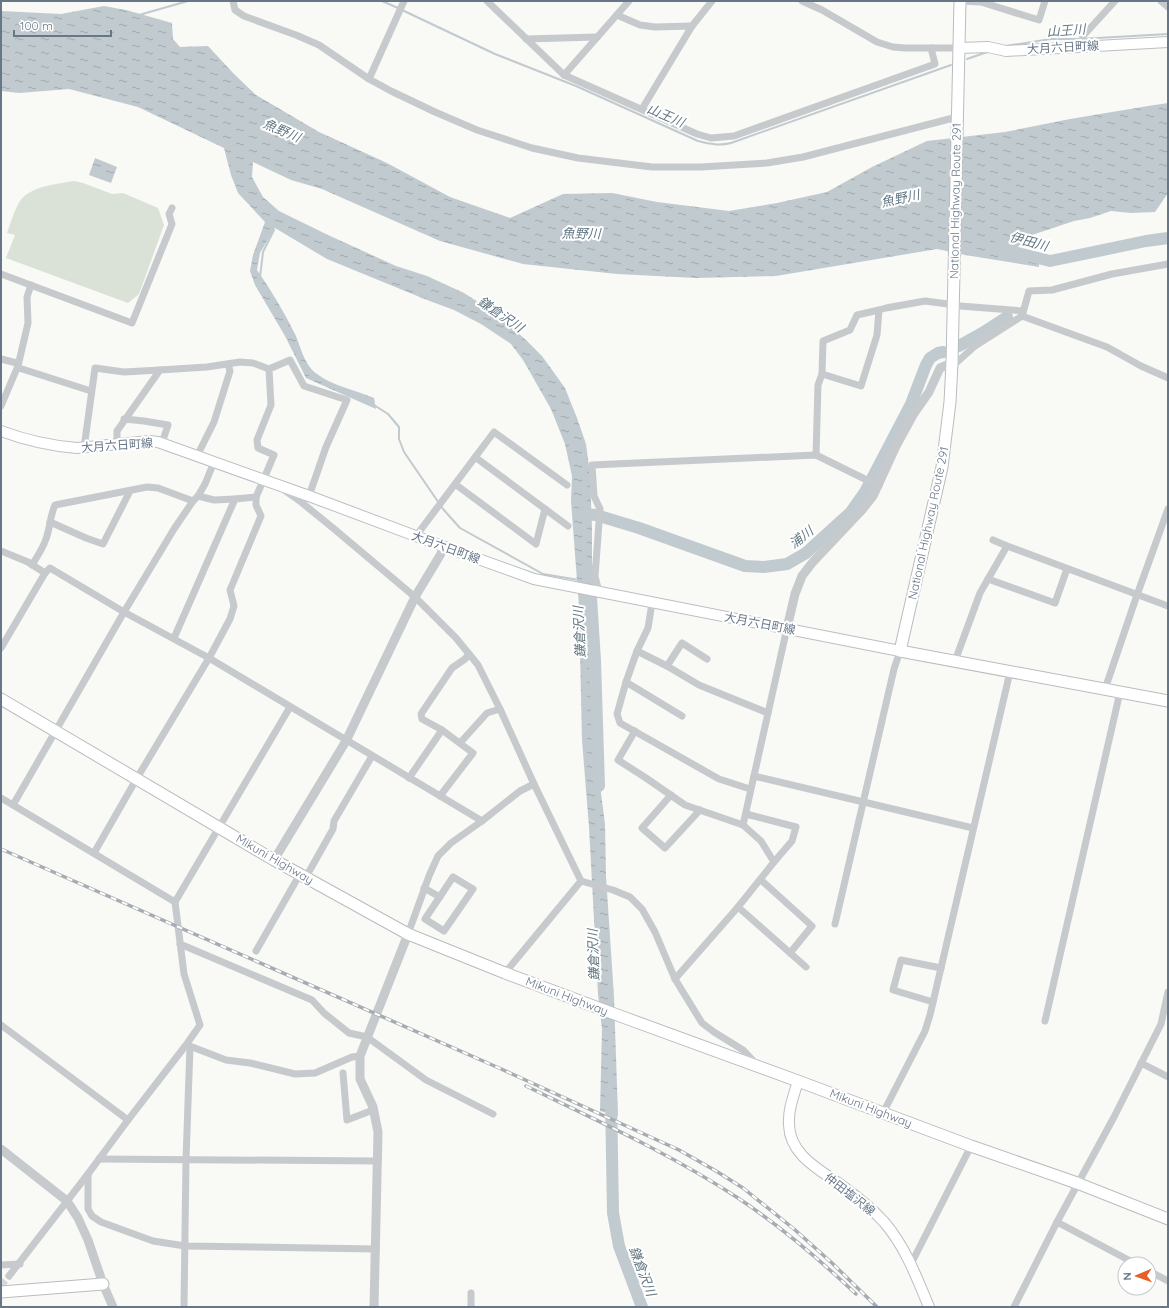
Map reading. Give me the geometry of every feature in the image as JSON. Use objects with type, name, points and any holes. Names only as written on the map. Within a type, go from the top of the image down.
[{"type":"highway","name":"National Highway Route 291","points":[[900,651],[942,467],[950,402],[960,1]]},
{"type":"highway","points":[[900,651],[1168,701]]},
{"type":"highway","name":"Mikuni Highway","points":[[1,699],[219,826],[274,860],[408,934],[620,1016],[759,1066],[970,1146],[1077,1183],[1168,1219]]},
{"type":"highway","points":[[1,1292],[102,1284]]},
{"type":"main road","name":"大月六日町線","points":[[959,48],[988,47],[1006,50],[1168,42]]},
{"type":"main road","name":"大月六日町線","points":[[1,431],[16,437],[66,447],[84,448],[150,441],[162,443],[445,547],[534,578],[652,603],[900,651]]},
{"type":"main road","name":"仲田塩沢線","points":[[798,1081],[789,1117],[790,1132],[795,1147],[810,1164],[845,1187],[872,1209],[885,1223],[899,1242],[911,1264],[929,1307]]},
{"type":"street","points":[[233,1],[235,10],[244,16],[319,45],[369,79],[435,112],[477,130],[532,148],[578,158],[652,167],[701,167],[766,163],[803,157],[957,119]]},
{"type":"street","points":[[487,1],[564,75],[696,134],[711,138],[734,136],[935,64],[931,48]]},
{"type":"street","points":[[564,75],[629,1]]},
{"type":"street","points":[[642,109],[692,26],[712,1]]},
{"type":"street","points":[[802,1],[822,10],[877,42],[892,47],[959,48]]},
{"type":"street","points":[[960,1],[981,2],[1039,20],[1045,1]]},
{"type":"street","points":[[1081,46],[1084,36],[1115,1]]},
{"type":"street","points":[[1161,1],[1168,7]]},
{"type":"street","points":[[369,79],[403,3]]},
{"type":"street","points":[[617,15],[640,25],[655,27],[692,26]]},
{"type":"street","points":[[526,39],[597,37]]},
{"type":"street","points":[[1,274],[132,323],[172,224],[169,214],[172,208]]},
{"type":"street","points":[[743,825],[794,594],[802,576],[812,563],[862,510],[873,496],[879,486],[896,446],[913,415],[929,392],[940,368],[956,363],[975,346],[1023,313],[1029,291],[1052,290],[1112,274],[1168,264]]},
{"type":"street","points":[[1,406],[18,366],[28,323],[27,297],[31,285]]},
{"type":"street","points":[[816,455],[818,384],[822,374],[823,341],[850,330],[857,315],[925,301],[948,304]]},
{"type":"street","points":[[960,306],[1023,313],[1107,347],[1141,366],[1168,378]]},
{"type":"street","points":[[822,374],[860,386],[877,335],[879,310]]},
{"type":"street","points":[[1,358],[17,363],[19,368],[91,391]]},
{"type":"street","points":[[84,448],[94,368],[124,372],[207,367],[240,362],[253,363],[268,369],[290,360],[304,386],[347,400],[326,447],[308,496]]},
{"type":"street","points":[[197,456],[214,422],[230,371],[228,364]]},
{"type":"street","points":[[94,853],[209,658],[230,619],[234,606],[230,590],[261,516],[256,505],[256,497],[274,455],[258,448],[257,440],[271,405],[268,369]]},
{"type":"street","points":[[117,445],[117,431],[160,370]]},
{"type":"street","points":[[124,419],[168,425],[162,443]]},
{"type":"street","points":[[416,536],[494,432],[567,485]]},
{"type":"street","points":[[599,592],[595,576],[600,509],[594,496],[592,465],[816,455],[879,486]]},
{"type":"street","points":[[475,457],[568,526]]},
{"type":"street","points":[[12,805],[174,528],[205,484],[214,462]]},
{"type":"street","points":[[455,484],[536,544],[545,509]]},
{"type":"street","points":[[276,485],[301,502],[415,597],[470,654],[478,665],[500,708],[580,881],[613,890],[630,897],[642,908],[656,932],[675,979],[702,1023],[743,1050],[759,1066]]},
{"type":"street","points":[[32,565],[46,540],[54,505],[147,487],[158,488],[195,498],[214,500],[256,497]]},
{"type":"street","points":[[50,522],[102,544],[129,491]]},
{"type":"street","points":[[174,638],[235,499]]},
{"type":"street","points":[[1105,689],[1168,509]]},
{"type":"street","points":[[993,540],[1168,606]]},
{"type":"street","points":[[955,662],[980,593],[1007,546]]},
{"type":"street","points":[[274,860],[346,741],[415,597],[445,547]]},
{"type":"street","points":[[1,551],[32,565],[45,573]]},
{"type":"street","points":[[1,648],[45,573],[50,568],[124,612],[209,658],[482,821]]},
{"type":"street","points":[[988,579],[1055,603],[1067,569]]},
{"type":"street","points":[[652,603],[648,628],[637,651],[617,714],[620,723],[719,779],[750,789]]},
{"type":"street","points":[[667,666],[682,643],[707,659]]},
{"type":"street","points":[[637,651],[667,666],[699,685],[768,713]]},
{"type":"street","points":[[835,924],[894,669],[900,651]]},
{"type":"street","points":[[440,796],[474,753],[442,730],[422,719],[421,714],[452,668],[470,654]]},
{"type":"street","points":[[883,1113],[925,1031],[1010,672]]},
{"type":"street","points":[[626,682],[682,716]]},
{"type":"street","points":[[1045,1021],[1120,692]]},
{"type":"street","points":[[9,1276],[20,1264],[128,1120],[188,1046],[200,1025],[184,974],[175,902],[290,707]]},
{"type":"street","points":[[460,743],[487,713],[500,708]]},
{"type":"street","points":[[409,778],[442,730]]},
{"type":"street","points":[[635,732],[618,760],[685,805],[743,825],[761,841],[774,862]]},
{"type":"street","points":[[256,951],[333,829],[334,821],[372,756]]},
{"type":"street","points":[[754,776],[973,828]]},
{"type":"street","points":[[374,1307],[378,1132],[373,1110],[360,1079],[360,1056],[408,934],[424,888],[438,856],[451,844],[520,791],[534,784]]},
{"type":"street","points":[[671,795],[642,828],[665,848],[700,810]]},
{"type":"street","points":[[1,798],[175,902]]},
{"type":"street","points":[[675,979],[761,880],[792,841],[796,827],[746,814]]},
{"type":"street","points":[[453,876],[473,889],[444,931],[425,919],[440,897],[453,876]]},
{"type":"street","points":[[761,880],[812,926],[790,953]]},
{"type":"street","points":[[506,973],[580,881]]},
{"type":"street","points":[[424,888],[440,897]]},
{"type":"street","points":[[738,907],[806,967]]},
{"type":"street","points":[[180,944],[312,1000],[324,1013],[349,1033],[367,1037],[426,1080],[493,1114]]},
{"type":"street","points":[[933,1002],[893,990],[901,960],[941,968]]},
{"type":"street","points":[[1014,1307],[1077,1183],[1114,1117],[1161,1024],[1168,992]]},
{"type":"street","points":[[1,1025],[128,1120]]},
{"type":"street","points":[[188,1046],[226,1060],[250,1063],[295,1074],[315,1073],[352,1057],[360,1056]]},
{"type":"street","points":[[184,1307],[188,1046]]},
{"type":"street","points":[[1141,1063],[1168,1077]]},
{"type":"street","points":[[343,1073],[347,1120],[373,1110]]},
{"type":"street","points":[[911,1264],[970,1146]]},
{"type":"street","points":[[1,1149],[67,1201],[78,1218],[88,1240],[102,1284],[113,1307]]},
{"type":"street","points":[[99,1159],[378,1161]]},
{"type":"street","points":[[88,1174],[88,1209],[92,1216],[101,1222],[152,1241],[185,1246],[376,1249]]},
{"type":"street","points":[[1057,1222],[1121,1256]]},
{"type":"street","points":[[1,1265],[20,1264]]},
{"type":"street","points":[[1157,1275],[1168,1281]]},
{"type":"street","points":[[471,1293],[471,1307]]},
{"type":"shaded area","points":[[74,181],[112,194],[123,193],[158,208],[164,225],[139,294],[128,303],[6,258],[15,235],[7,233],[20,201],[31,192],[45,186]]},
{"type":"water","name":"魚野川","points":[[104,6],[126,10],[172,23],[173,39],[180,47],[208,46],[256,95],[319,132],[387,163],[450,197],[510,218],[563,194],[612,193],[657,202],[729,211],[777,203],[827,192],[872,167],[927,141],[1005,132],[1070,119],[1168,103],[1168,193],[1155,212],[1131,213],[1111,211],[1090,218],[1074,221],[1032,235],[1008,255],[1039,263],[1039,267],[937,249],[776,276],[696,278],[617,274],[523,264],[440,241],[322,189],[291,180],[253,162],[252,177],[263,197],[279,211],[396,266],[427,276],[464,293],[497,314],[542,356],[565,388],[577,418],[586,444],[590,474],[592,568],[588,606],[594,739],[605,824],[606,876],[614,997],[618,1116],[600,1111],[602,1029],[598,994],[589,827],[582,740],[579,607],[571,501],[572,476],[565,444],[551,409],[523,360],[511,344],[481,324],[454,310],[327,259],[275,228],[260,253],[257,270],[295,334],[303,356],[309,366],[323,378],[337,385],[374,398],[376,409],[306,378],[285,336],[255,285],[250,271],[253,255],[265,222],[238,193],[231,175],[224,148],[138,107],[69,89],[19,93],[1,91],[1,11],[61,14]]},
{"type":"water","points":[[95,158],[117,167],[111,183],[89,175]]},
{"type":"waterway","name":"山王川","points":[[139,15],[188,1]]},
{"type":"waterway","name":"山王川","points":[[382,1],[398,8]]},
{"type":"waterway","name":"山王川","points":[[402,10],[495,54],[576,86],[698,141],[714,144],[731,143],[951,65]]},
{"type":"waterway","name":"山王川","points":[[1006,46],[1051,39],[1080,39],[1168,34]]},
{"type":"waterway","name":"山王川","points":[[967,59],[990,51]]},
{"type":"waterway","points":[[260,277],[263,252],[274,230]]},
{"type":"waterway","name":"伊田川","points":[[997,248],[1050,261],[1146,241],[1168,238]]},
{"type":"waterway","name":"浦川","points":[[959,346],[1007,317]]},
{"type":"waterway","name":"浦川","points":[[581,514],[596,515],[639,528],[745,566],[764,567],[787,564],[806,553],[851,512],[865,492],[911,404],[930,358],[943,352]]},
{"type":"waterway","points":[[374,405],[388,414],[399,427],[399,439],[404,452],[443,509],[460,528],[543,574],[579,580]]},
{"type":"waterway","name":"鎌倉沢川","points":[[587,567],[590,582],[595,661],[599,786]]},
{"type":"waterway","name":"鎌倉沢川","points":[[611,1098],[613,1213],[619,1246],[642,1307]]},
{"type":"tunnel","points":[[1,1286],[9,1276]]},
{"type":"railway","points":[[1,849],[499,1068],[679,1150],[743,1188],[794,1229],[832,1263],[877,1307]]},
{"type":"railway","points":[[526,1086],[660,1152],[713,1182],[784,1231],[856,1294]]}]
